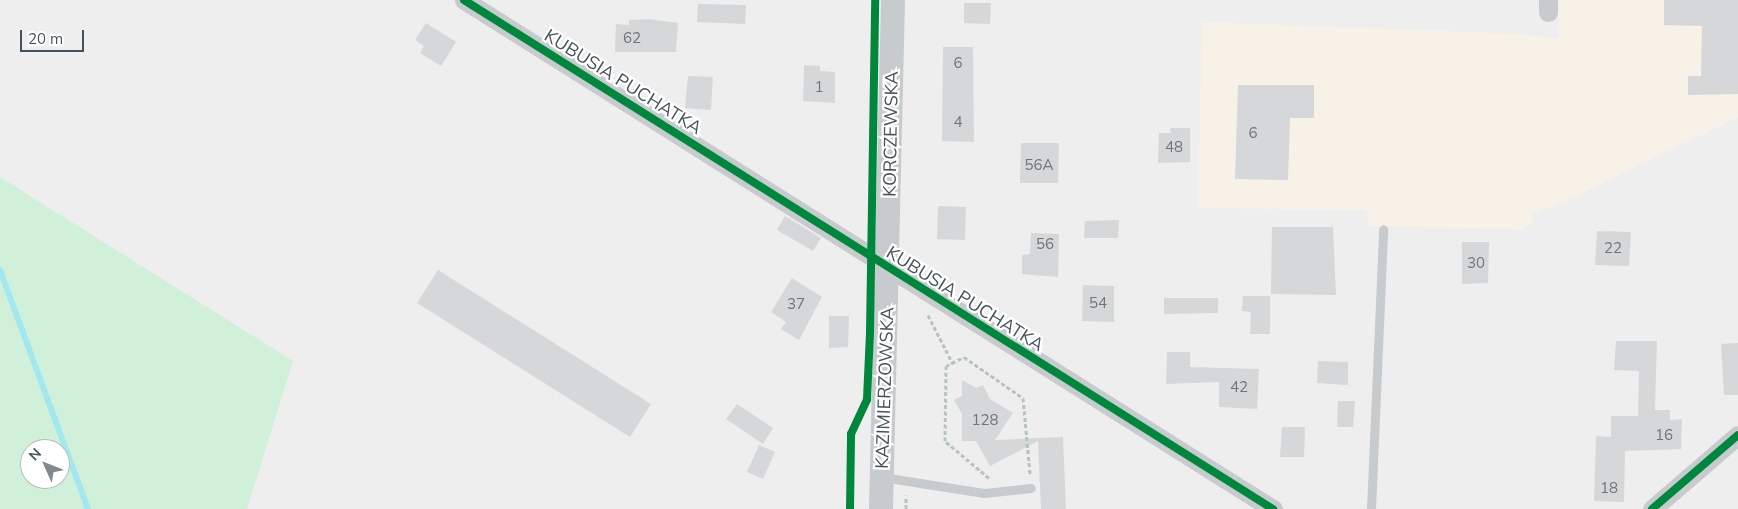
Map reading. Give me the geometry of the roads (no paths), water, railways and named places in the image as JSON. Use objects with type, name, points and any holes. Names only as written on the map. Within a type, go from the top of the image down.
[{"type":"street","name":"KUBUSIA PUCHATKA","points":[[464,0],[887,268],[1273,509]]},
{"type":"street","name":"KORCZEWSKA","points":[[887,268],[893,0]]},
{"type":"street","name":"KAZIMIERZOWSKA","points":[[881,509],[887,268]]},
{"type":"street","points":[[1652,509],[1738,436]]},
{"type":"lane","points":[[1371,509],[1383,229]]},
{"type":"lane","points":[[882,478],[984,494],[1003,490],[1031,488]]},
{"type":"waterway","points":[[0,270],[88,509]]}]
